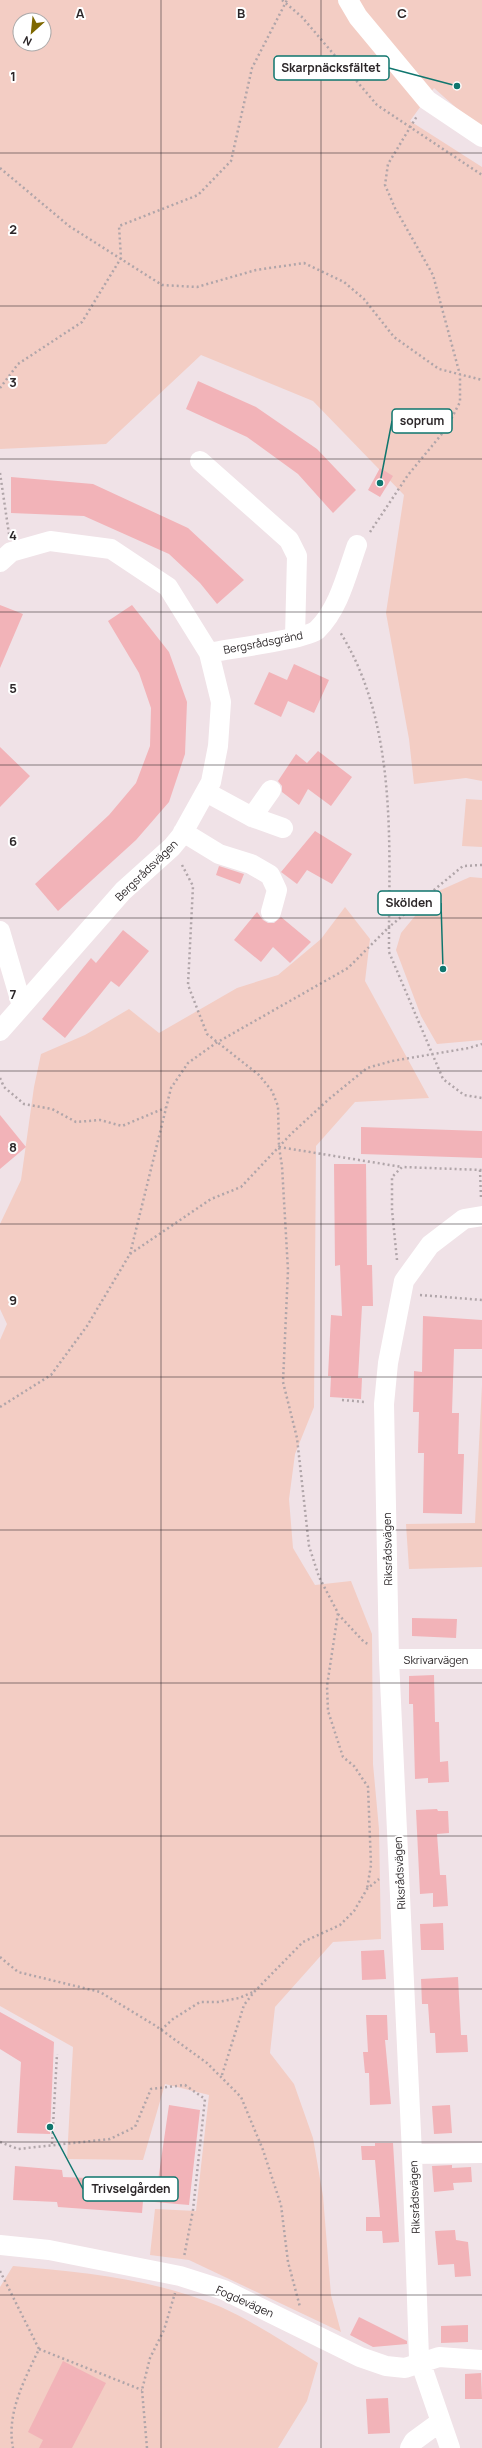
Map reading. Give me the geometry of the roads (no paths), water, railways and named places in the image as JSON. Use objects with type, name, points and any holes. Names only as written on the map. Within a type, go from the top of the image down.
[{"type":"street","points":[[348,0],[358,17],[427,100],[482,137]]},
{"type":"street","points":[[200,461],[289,540],[297,556],[295,637]]},
{"type":"street","name":"Bergsrådsvägen","points":[[0,1031],[122,891],[178,839],[206,792],[210,782],[218,746],[221,702],[209,653],[168,587],[111,549],[50,541],[6,557]]},
{"type":"street","name":"Bergsrådsgränd","points":[[209,653],[295,637],[316,631],[329,615],[343,585],[357,545]]},
{"type":"street","points":[[252,817],[271,790]]},
{"type":"street","points":[[206,792],[252,817],[282,828]]},
{"type":"street","points":[[178,839],[251,864],[270,875],[277,890],[271,912]]},
{"type":"street","points":[[0,931],[22,1006]]},
{"type":"street","name":"Riksrådsvägen","points":[[450,2448],[421,2364],[389,1653],[384,1404],[388,1363],[404,1281],[430,1245],[464,1219],[482,1216]]},
{"type":"street","name":"Skrivarvägen","points":[[389,1653],[482,1659]]},
{"type":"street","points":[[412,2154],[482,2153]]},
{"type":"street","name":"Fogdevägen","points":[[0,2245],[49,2250],[180,2276],[224,2290],[300,2326],[360,2357],[386,2366],[405,2368],[439,2357],[482,2360]]},
{"type":"street","points":[[410,2448],[414,2441],[440,2422]]},
{"type":"place","name":"Skarpnäcksfältet","points":[[457,86]]},
{"type":"place","name":"soprum","points":[[380,483]]},
{"type":"place","name":"Skölden","points":[[443,969]]},
{"type":"place","name":"Trivselgården","points":[[50,2127]]}]
